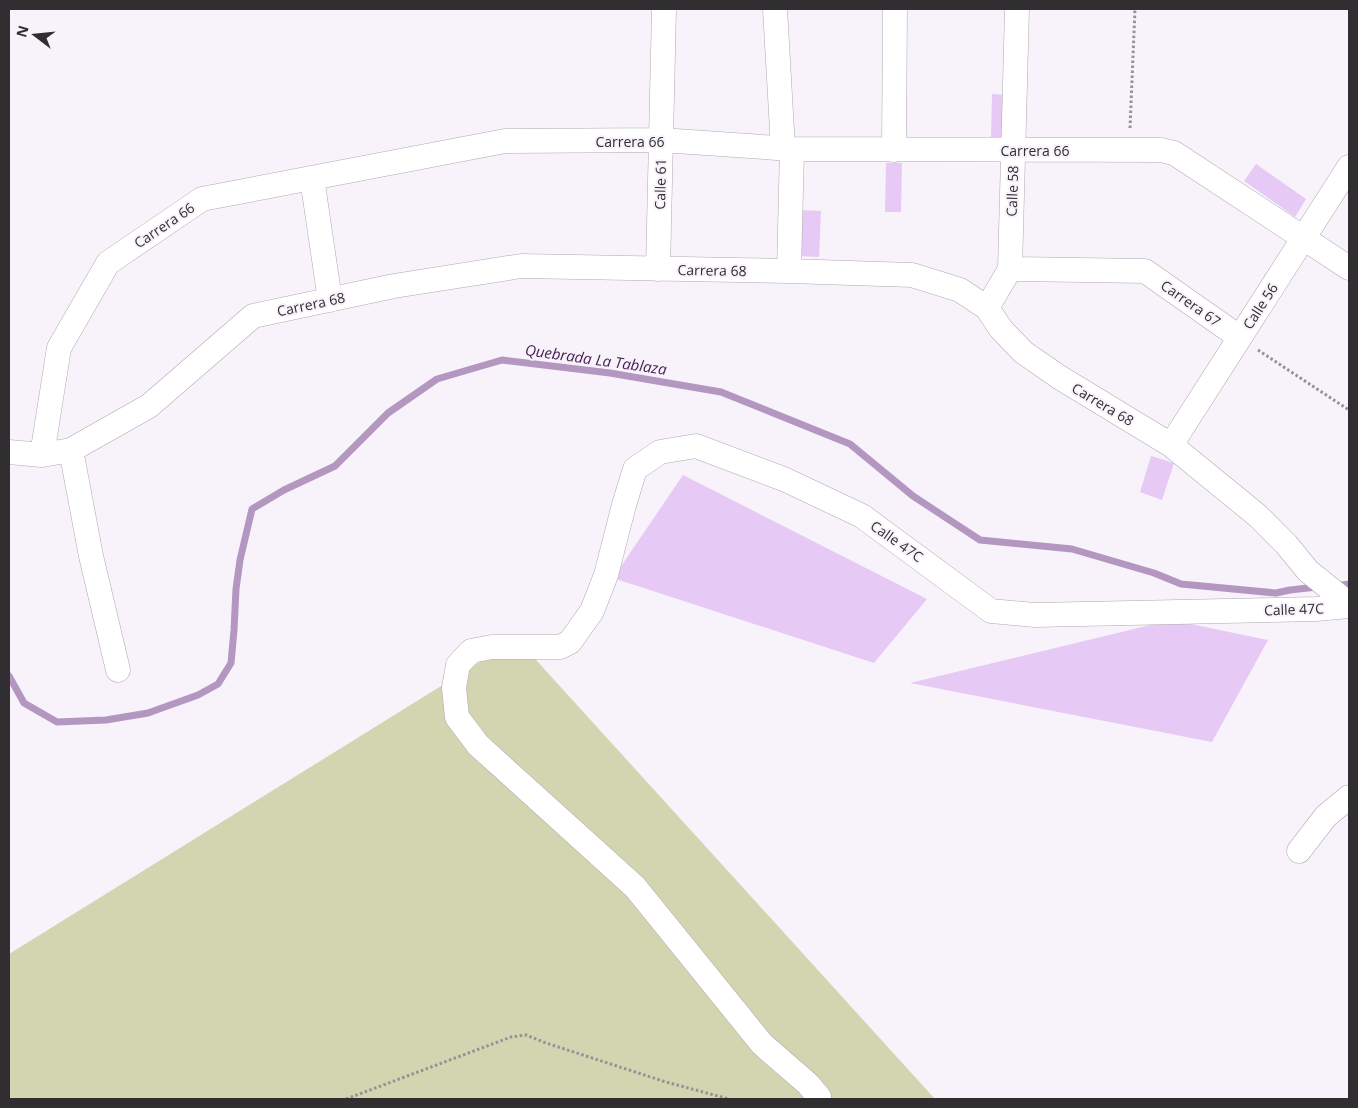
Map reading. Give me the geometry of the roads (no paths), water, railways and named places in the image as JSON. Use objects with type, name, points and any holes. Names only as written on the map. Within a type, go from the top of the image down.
[{"type":"street","name":"Calle 61","points":[[658,269],[664,9]]},
{"type":"street","points":[[776,9],[788,148],[789,271]]},
{"type":"street","points":[[894,150],[895,9]]},
{"type":"street","name":"Calle 58","points":[[987,308],[1010,268],[1017,9]]},
{"type":"street","name":"Carrera 66","points":[[42,455],[59,348],[108,263],[202,199],[505,141],[661,140],[788,148],[894,150],[1161,150],[1174,153],[1349,268]]},
{"type":"street","name":"Calle 56","points":[[1171,445],[1349,167]]},
{"type":"street","points":[[312,178],[330,300]]},
{"type":"street","name":"Carrera 68","points":[[9,452],[42,455],[71,450],[149,406],[253,316],[394,286],[521,266],[912,275],[960,290],[987,308],[1002,329],[1023,352],[1059,377],[1171,445],[1258,516],[1286,544],[1311,574],[1347,603]]},
{"type":"street","name":"Carrera 67","points":[[1010,268],[1145,271],[1239,337]]},
{"type":"street","name":"Calle 47C","points":[[818,1099],[819,1097],[808,1084],[762,1044],[635,887],[478,745],[457,717],[454,688],[458,665],[471,650],[492,647],[560,647],[570,642],[592,611],[606,575],[635,469],[660,452],[696,446],[786,480],[862,516],[991,611],[1035,615],[1316,609],[1347,603]]},
{"type":"street","points":[[71,450],[91,556],[118,670]]},
{"type":"street","points":[[1299,851],[1326,816],[1349,797]]},
{"type":"waterway","name":"Quebrada La Tablaza","points":[[9,676],[24,703],[57,722],[106,720],[148,713],[198,695],[218,684],[231,663],[236,589],[240,560],[252,509],[284,490],[335,466],[388,413],[437,379],[502,360],[610,373],[721,392],[850,444],[913,496],[980,540],[1072,549],[1154,573],[1181,584],[1276,593],[1317,587]]},
{"type":"waterway","name":"Quebrada La Tablaza","points":[[1336,586],[1349,584]]}]
